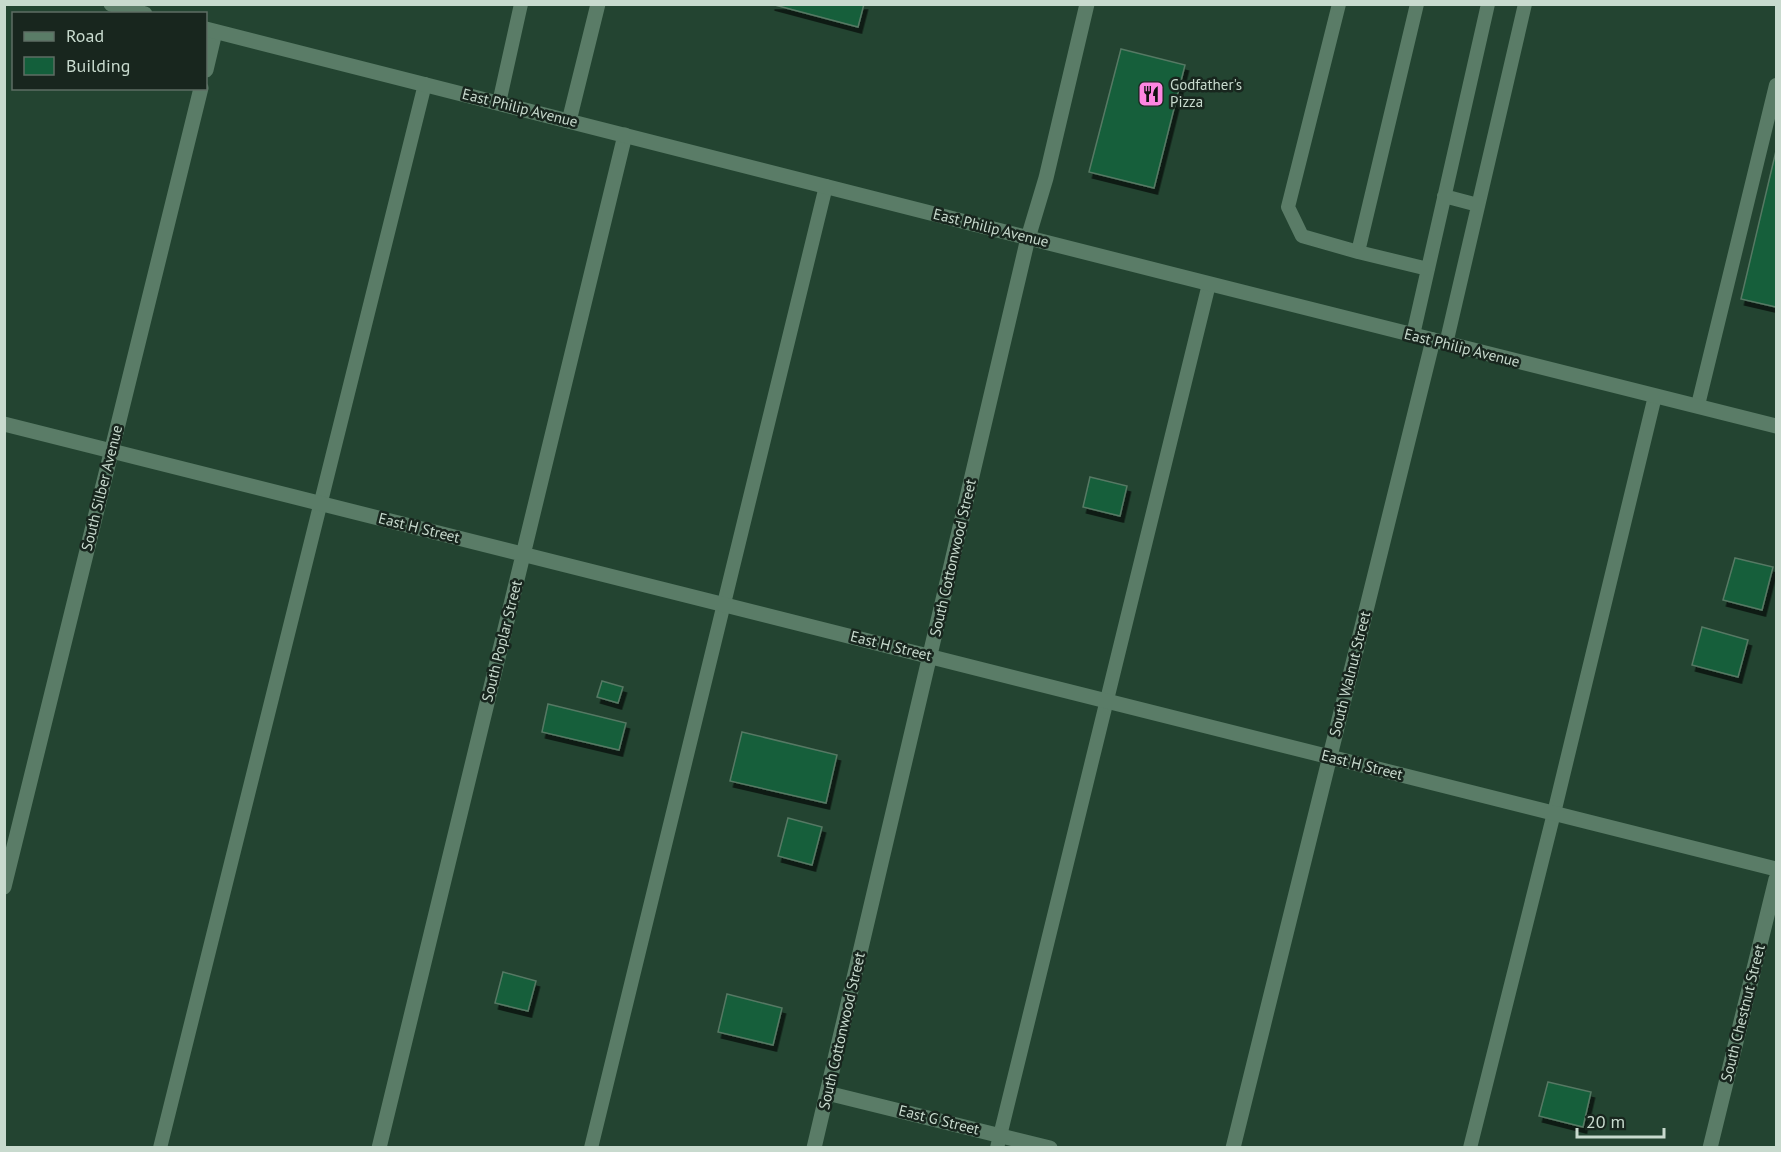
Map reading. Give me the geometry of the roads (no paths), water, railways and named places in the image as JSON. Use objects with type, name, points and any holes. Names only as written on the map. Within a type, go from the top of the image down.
[{"type":"street","points":[[111,4],[138,12]]},
{"type":"street","points":[[569,121],[598,4]]},
{"type":"street","name":"South Cottonwood Street","points":[[814,1148],[1028,238],[1046,178],[1087,4]]},
{"type":"street","points":[[207,60],[210,30]]},
{"type":"street","name":"East Philip Avenue","points":[[210,30],[1776,426]]},
{"type":"street","name":"South Silber Avenue","points":[[4,887],[201,90]]},
{"type":"street","name":"South Poplar Street","points":[[379,1148],[625,135]]},
{"type":"street","name":"South Walnut Street","points":[[1233,1148],[1330,757],[1439,342]]},
{"type":"street","name":"East H Street","points":[[4,424],[1776,869]]},
{"type":"street","name":"South Chestnut Street","points":[[1710,1148],[1776,879]]},
{"type":"street","name":"East G Street","points":[[827,1093],[999,1141],[1050,1148]]},
{"type":"lane","points":[[499,103],[521,4]]},
{"type":"lane","points":[[1340,4],[1288,207],[1302,236],[1428,269]]},
{"type":"lane","points":[[1358,252],[1417,4]]},
{"type":"lane","points":[[1413,335],[1488,4]]},
{"type":"lane","points":[[1439,342],[1478,205],[1525,4]]},
{"type":"lane","points":[[160,1148],[425,84]]},
{"type":"lane","points":[[1698,405],[1776,85]]},
{"type":"lane","points":[[591,1148],[826,186]]},
{"type":"lane","points":[[1444,196],[1478,205]]},
{"type":"lane","points":[[999,1141],[1209,284]]},
{"type":"lane","points":[[1470,1148],[1655,396]]},
{"type":"place","name":"Godfather's Pizza","points":[[1151,94]]}]
